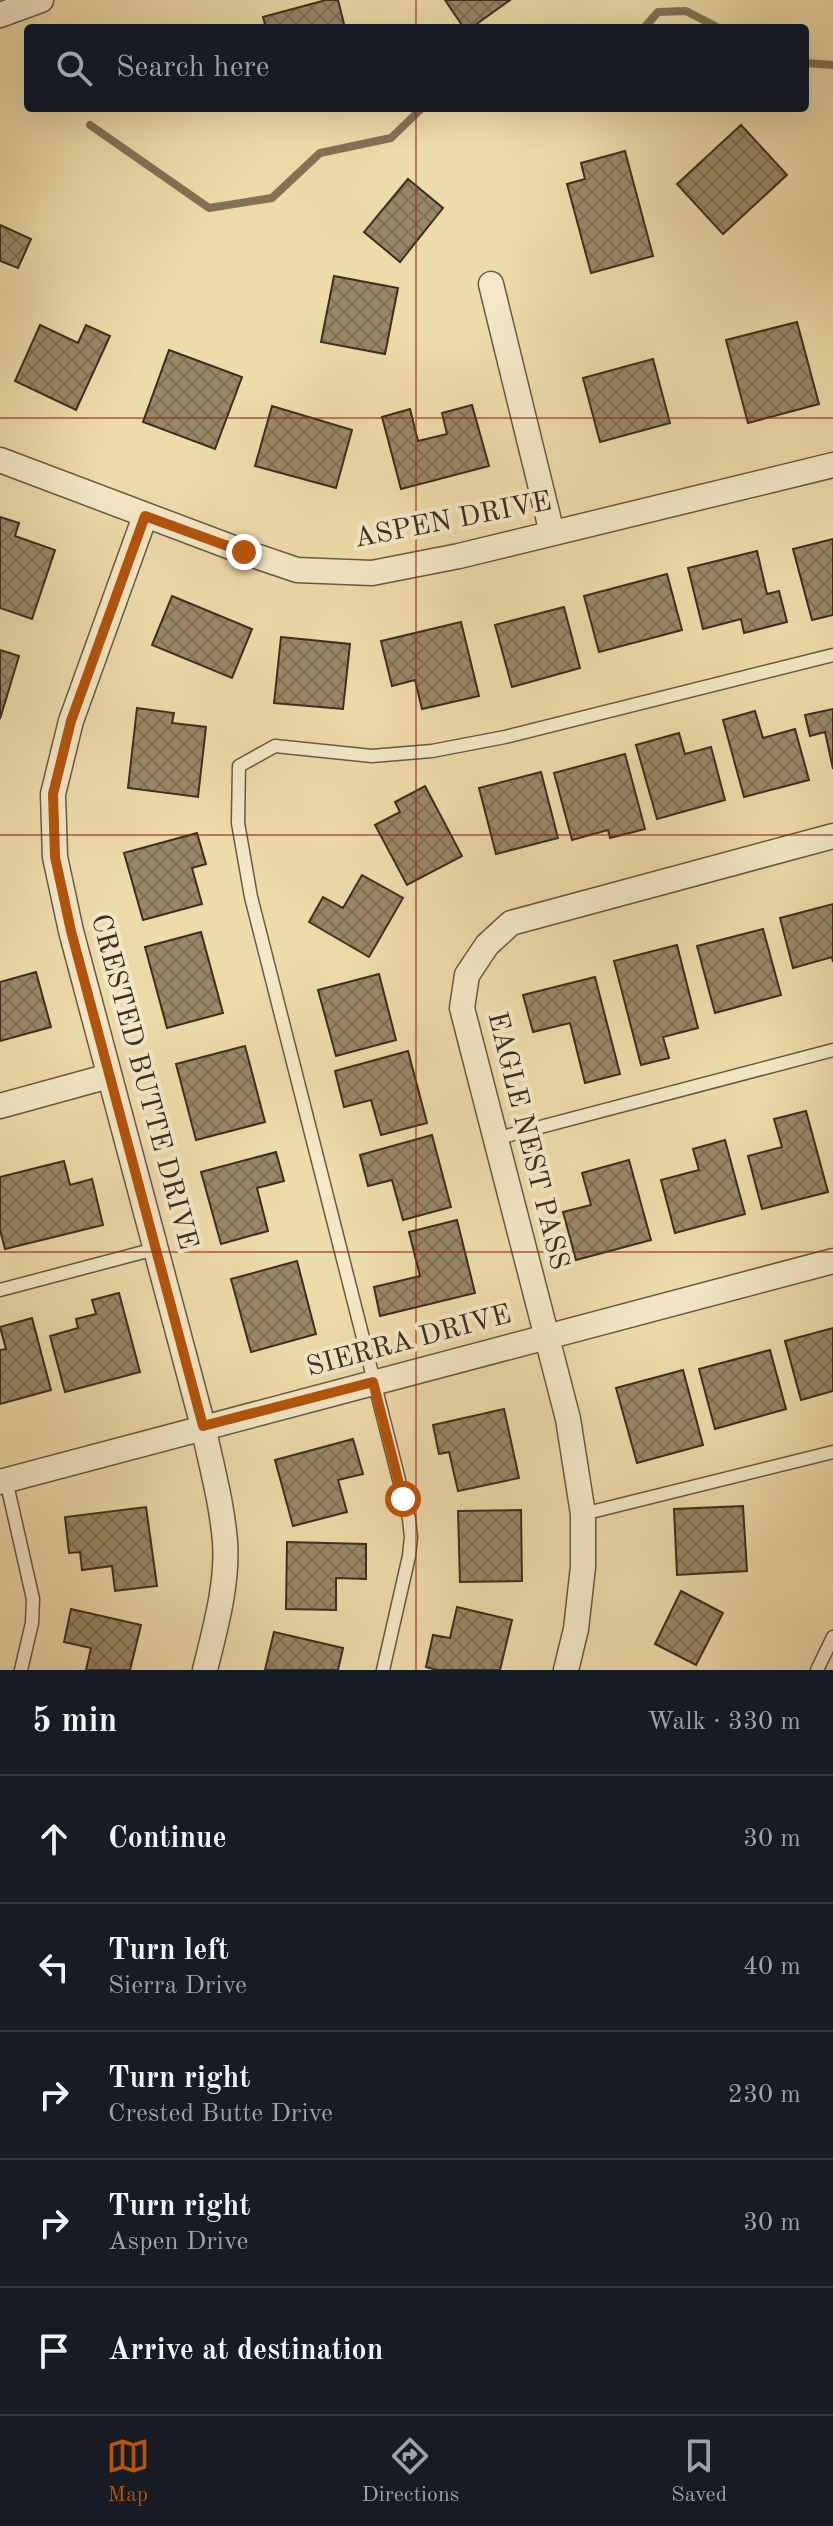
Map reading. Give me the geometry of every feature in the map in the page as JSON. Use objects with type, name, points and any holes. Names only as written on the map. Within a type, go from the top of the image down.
[{"type":"street","points":[[0,15],[41,0]]},
{"type":"street","points":[[491,284],[552,533]]},
{"type":"street","name":"ASPEN DRIVE","points":[[0,460],[297,570],[372,573],[459,556],[833,465]]},
{"type":"street","name":"CRESTED BUTTE DRIVE","points":[[145,516],[71,721],[53,794],[55,857],[71,931],[203,1426],[225,1543],[223,1587],[205,1670]]},
{"type":"street","name":"EAGLE NEST PASS","points":[[566,1670],[576,1629],[583,1567],[583,1514],[568,1419],[462,1008],[467,975],[487,945],[511,923],[833,836]]},
{"type":"street","points":[[0,1106],[109,1076]]},
{"type":"street","name":"SIERRA DRIVE","points":[[3,1481],[833,1261]]},
{"type":"lane","points":[[383,1670],[409,1556],[409,1519],[243,862],[238,823],[239,766],[275,746],[372,756],[461,746],[833,655]]},
{"type":"lane","points":[[495,1139],[833,1050]]},
{"type":"lane","points":[[0,1290],[155,1249]]},
{"type":"lane","points":[[583,1514],[833,1452]]},
{"type":"lane","points":[[3,1481],[33,1599],[32,1623],[21,1670]]},
{"type":"lane","points":[[817,1670],[833,1637]]},
{"type":"building","points":[[326,0],[338,0],[344,24],[265,24],[263,17]]},
{"type":"building","points":[[445,0],[510,0],[477,24],[461,24]]},
{"type":"building","points":[[741,125],[787,175],[723,234],[677,184]]},
{"type":"building","points":[[625,151],[653,256],[591,273],[567,184],[585,179],[581,163]]},
{"type":"building","points":[[408,179],[443,208],[400,262],[364,232]]},
{"type":"building","points":[[0,225],[31,239],[18,268],[0,261]]},
{"type":"building","points":[[334,276],[398,288],[385,354],[321,342]]},
{"type":"building","points":[[797,322],[819,404],[748,423],[726,340]]},
{"type":"building","points":[[40,325],[78,343],[86,325],[110,336],[76,410],[15,381]]},
{"type":"building","points":[[169,350],[242,377],[215,449],[143,422]]},
{"type":"building","points":[[653,359],[670,423],[600,442],[583,378]]},
{"type":"building","points":[[472,405],[489,466],[401,489],[382,417],[410,409],[418,441],[447,434],[442,413]]},
{"type":"building","points":[[272,406],[352,430],[336,488],[255,466]]},
{"type":"building","points":[[0,517],[19,523],[15,536],[55,550],[32,619],[0,608]]},
{"type":"building","points":[[833,539],[833,615],[812,620],[793,549]]},
{"type":"building","points":[[757,551],[767,594],[779,591],[787,622],[744,633],[741,619],[703,629],[688,568]]},
{"type":"building","points":[[667,574],[682,630],[599,652],[584,596]]},
{"type":"building","points":[[172,596],[252,629],[232,678],[152,645]]},
{"type":"building","points":[[564,607],[580,668],[512,687],[495,625]]},
{"type":"building","points":[[461,622],[479,696],[422,709],[415,680],[392,686],[381,641]]},
{"type":"building","points":[[281,637],[350,644],[343,709],[274,703]]},
{"type":"building","points":[[0,650],[19,656],[0,719]]},
{"type":"building","points":[[137,708],[174,713],[172,723],[206,727],[198,797],[128,788]]},
{"type":"building","points":[[833,709],[833,769],[825,732],[810,736],[805,715]]},
{"type":"building","points":[[755,711],[763,738],[795,729],[809,780],[744,797],[723,720]]},
{"type":"building","points":[[679,733],[685,754],[711,747],[725,800],[657,819],[636,745]]},
{"type":"building","points":[[625,754],[645,829],[610,838],[608,830],[572,840],[554,773]]},
{"type":"building","points":[[541,772],[558,838],[496,854],[479,788]]},
{"type":"building","points":[[425,786],[462,856],[407,885],[375,825],[400,812],[395,802]]},
{"type":"building","points":[[197,833],[206,864],[192,868],[202,904],[143,920],[124,853]]},
{"type":"building","points":[[362,875],[403,898],[369,957],[309,922],[323,897],[343,908]]},
{"type":"building","points":[[833,904],[833,962],[832,957],[793,968],[780,918]]},
{"type":"building","points":[[763,929],[781,995],[715,1013],[697,946]]},
{"type":"building","points":[[201,932],[223,1013],[167,1028],[145,947]]},
{"type":"building","points":[[677,945],[698,1028],[663,1037],[669,1058],[641,1065],[614,961]]},
{"type":"building","points":[[36,972],[51,1027],[0,1041],[0,982]]},
{"type":"building","points":[[379,974],[396,1040],[336,1056],[318,990]]},
{"type":"building","points":[[595,977],[620,1074],[585,1083],[570,1023],[533,1032],[523,995]]},
{"type":"building","points":[[245,1046],[265,1122],[196,1140],[176,1064]]},
{"type":"building","points":[[408,1051],[427,1123],[381,1135],[371,1100],[344,1107],[335,1071]]},
{"type":"building","points":[[806,1111],[828,1192],[762,1209],[748,1156],[782,1147],[774,1119]]},
{"type":"building","points":[[432,1135],[451,1207],[403,1220],[392,1180],[368,1186],[360,1155]]},
{"type":"building","points":[[725,1140],[745,1214],[675,1233],[661,1180],[699,1170],[693,1149]]},
{"type":"building","points":[[276,1152],[284,1181],[257,1188],[268,1231],[221,1244],[201,1172]]},
{"type":"building","points":[[629,1160],[651,1240],[576,1260],[563,1212],[591,1205],[582,1173]]},
{"type":"building","points":[[64,1161],[70,1185],[92,1179],[103,1225],[5,1249],[0,1230],[0,1177]]},
{"type":"building","points":[[457,1220],[475,1293],[380,1316],[374,1287],[420,1276],[409,1232]]},
{"type":"building","points":[[297,1261],[316,1334],[251,1352],[231,1279]]},
{"type":"building","points":[[119,1293],[140,1372],[65,1392],[50,1336],[78,1328],[76,1319],[96,1314],[92,1300]]},
{"type":"building","points":[[32,1318],[51,1390],[0,1404],[0,1350],[6,1349],[0,1327]]},
{"type":"building","points":[[833,1328],[833,1391],[801,1400],[785,1341]]},
{"type":"building","points":[[770,1350],[786,1409],[715,1429],[699,1369]]},
{"type":"building","points":[[683,1370],[703,1445],[637,1463],[616,1388]]},
{"type":"building","points":[[504,1409],[519,1478],[458,1491],[449,1452],[439,1454],[433,1425]]},
{"type":"building","points":[[353,1439],[363,1474],[338,1480],[347,1512],[293,1526],[275,1460]]},
{"type":"building","points":[[743,1506],[747,1571],[677,1575],[674,1509]]},
{"type":"building","points":[[146,1507],[157,1586],[115,1591],[112,1566],[82,1570],[80,1552],[69,1553],[65,1517]]},
{"type":"building","points":[[521,1510],[522,1581],[460,1582],[458,1511]]},
{"type":"building","points":[[287,1542],[366,1544],[366,1579],[336,1578],[336,1610],[286,1609]]},
{"type":"building","points":[[681,1591],[723,1613],[696,1665],[655,1644]]},
{"type":"building","points":[[457,1607],[512,1620],[500,1670],[437,1670],[426,1667],[433,1635],[450,1638]]},
{"type":"building","points":[[71,1609],[141,1625],[130,1670],[86,1670],[91,1648],[64,1642]]},
{"type":"building","points":[[274,1632],[343,1648],[338,1670],[265,1670]]},
{"type":"waterway","points":[[648,24],[658,12],[686,11],[711,24]]},
{"type":"waterway","points":[[809,63],[833,65]]},
{"type":"waterway","points":[[90,125],[209,208],[272,198],[320,153],[391,138],[418,112]]},
{"type":"route","points":[[244,552],[145,516],[71,721],[53,794],[55,857],[71,931],[203,1426],[373,1382],[403,1499]]}]
